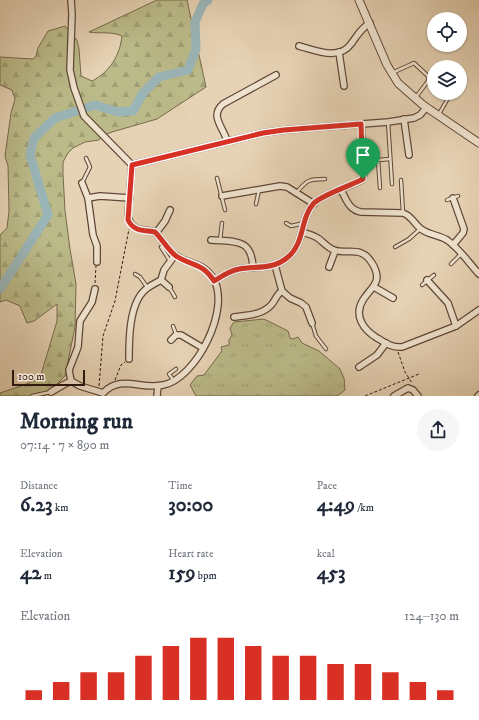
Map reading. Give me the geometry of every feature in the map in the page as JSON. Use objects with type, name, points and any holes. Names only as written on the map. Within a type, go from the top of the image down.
[{"type":"street","points":[[71,0],[70,70],[74,88],[84,116],[132,165],[128,216],[132,225],[139,230],[156,233],[175,255],[200,266],[208,272],[218,290],[219,301],[216,320],[208,341],[183,374],[174,381],[158,386],[123,383],[113,384],[102,393],[80,386],[71,381]]},
{"type":"street","points":[[359,0],[392,74],[398,83],[426,108],[479,143]]},
{"type":"street","points":[[299,46],[324,53],[339,52],[350,46],[359,31],[370,23]]},
{"type":"street","points":[[339,52],[344,86]]},
{"type":"street","points":[[227,141],[224,130],[217,118],[219,108],[223,104],[276,75]]},
{"type":"street","points":[[132,165],[263,133],[388,122],[414,118],[420,115],[426,108]]},
{"type":"street","points":[[404,119],[409,156]]},
{"type":"street","points":[[214,281],[233,270],[268,267],[288,258],[297,247],[304,223],[314,204],[329,194],[363,179],[361,124]]},
{"type":"street","points":[[82,183],[88,198],[93,235],[97,246],[97,262]]},
{"type":"street","points":[[222,196],[280,186],[288,187],[314,204]]},
{"type":"street","points":[[341,190],[349,205],[355,211],[403,213],[410,217],[426,232],[446,239],[479,274]]},
{"type":"street","points":[[88,198],[100,196],[130,198]]},
{"type":"street","points":[[453,245],[462,235],[464,229],[456,197]]},
{"type":"street","points":[[156,233],[166,221],[170,210]]},
{"type":"street","points":[[302,232],[313,235],[334,251],[357,252],[368,258],[373,264],[376,271],[374,287],[362,302],[359,309],[359,318],[367,331],[386,343],[396,347],[402,347],[456,326],[479,310]]},
{"type":"street","points":[[211,240],[240,243],[247,247],[252,255],[253,268]]},
{"type":"street","points":[[329,267],[334,251]]},
{"type":"street","points":[[129,359],[129,336],[132,316],[138,298],[148,288],[161,280],[164,270],[175,255]]},
{"type":"street","points":[[275,265],[282,291],[290,298],[302,303],[306,307],[312,323]]},
{"type":"street","points":[[161,280],[169,287]]},
{"type":"street","points":[[427,280],[448,303],[456,326]]},
{"type":"street","points":[[374,287],[393,298]]},
{"type":"street","points":[[71,381],[69,370],[78,347],[80,321],[92,302],[95,288]]},
{"type":"street","points":[[234,317],[260,313],[273,303],[282,291]]},
{"type":"street","points":[[171,340],[176,335],[181,335],[203,348]]},
{"type":"street","points":[[359,367],[377,355],[386,343]]},
{"type":"street","points":[[51,392],[71,381]]},
{"type":"street","points":[[157,396],[158,386]]},
{"type":"street","points":[[394,396],[408,388],[413,390],[418,396]]},
{"type":"lane","points":[[392,74],[414,63],[429,77],[428,81],[414,98]]},
{"type":"lane","points":[[438,116],[447,100]]},
{"type":"lane","points":[[388,122],[392,184]]},
{"type":"lane","points":[[82,183],[90,167],[86,158]]},
{"type":"lane","points":[[380,188],[378,160],[390,159]]},
{"type":"lane","points":[[218,178],[225,210]]},
{"type":"lane","points":[[297,193],[304,184],[310,180],[325,179]]},
{"type":"lane","points":[[401,180],[403,213]]},
{"type":"lane","points":[[256,204],[260,189]]},
{"type":"lane","points":[[447,200],[456,197]]},
{"type":"lane","points":[[220,241],[222,223]]},
{"type":"lane","points":[[286,223],[291,226],[304,223]]},
{"type":"lane","points":[[395,247],[409,239],[420,228]]},
{"type":"lane","points":[[161,247],[170,261]]},
{"type":"lane","points":[[452,264],[461,254]]},
{"type":"lane","points":[[135,274],[140,277],[148,288]]},
{"type":"lane","points":[[422,285],[434,275]]},
{"type":"lane","points":[[169,287],[175,297]]},
{"type":"lane","points":[[312,323],[316,336],[326,349]]},
{"type":"lane","points":[[173,326],[176,335]]},
{"type":"lane","points":[[174,381],[169,374],[176,369]]},
{"type":"lane","points":[[32,396],[51,392]]},
{"type":"path","points":[[102,393],[103,336],[115,301],[129,228],[132,225]]},
{"type":"path","points":[[95,288],[97,262]]},
{"type":"path","points":[[396,347],[413,390]]},
{"type":"path","points":[[113,384],[121,365],[129,359]]},
{"type":"path","points":[[365,396],[419,374]]},
{"type":"green space","points":[[157,0],[187,0],[206,87],[157,119],[112,132],[102,136],[99,140],[85,142],[73,148],[68,153],[63,162],[65,211],[76,284],[75,327],[65,376],[45,396],[0,396],[0,393],[40,378],[57,321],[57,304],[34,321],[27,323],[20,306],[6,300],[0,302],[0,235],[7,228],[9,211],[8,166],[5,156],[11,113],[15,99],[12,90],[0,85],[0,57],[33,59],[36,56],[38,48],[48,31],[65,26],[77,40],[81,76],[92,81],[104,73],[113,62],[119,50],[122,36],[110,33],[89,32]]},
{"type":"green space","points":[[264,319],[288,331],[290,338],[293,339],[298,337],[302,343],[319,351],[340,369],[344,378],[345,390],[337,396],[196,396],[190,385],[197,376],[204,375],[222,351],[221,347],[229,345],[229,340],[232,335],[230,328],[234,322]]},
{"type":"waterway","points":[[0,289],[48,215],[30,155],[34,138],[55,118],[95,105],[118,112],[133,111],[143,93],[159,77],[188,70],[196,49],[195,22],[203,4],[208,0]]},
{"type":"route","points":[[361,124],[364,168],[363,179],[329,194],[314,204],[304,223],[297,247],[288,258],[268,267],[240,268],[233,270],[214,281],[212,276],[200,266],[175,255],[155,232],[136,229],[128,220],[132,165],[263,133],[361,124]]}]
